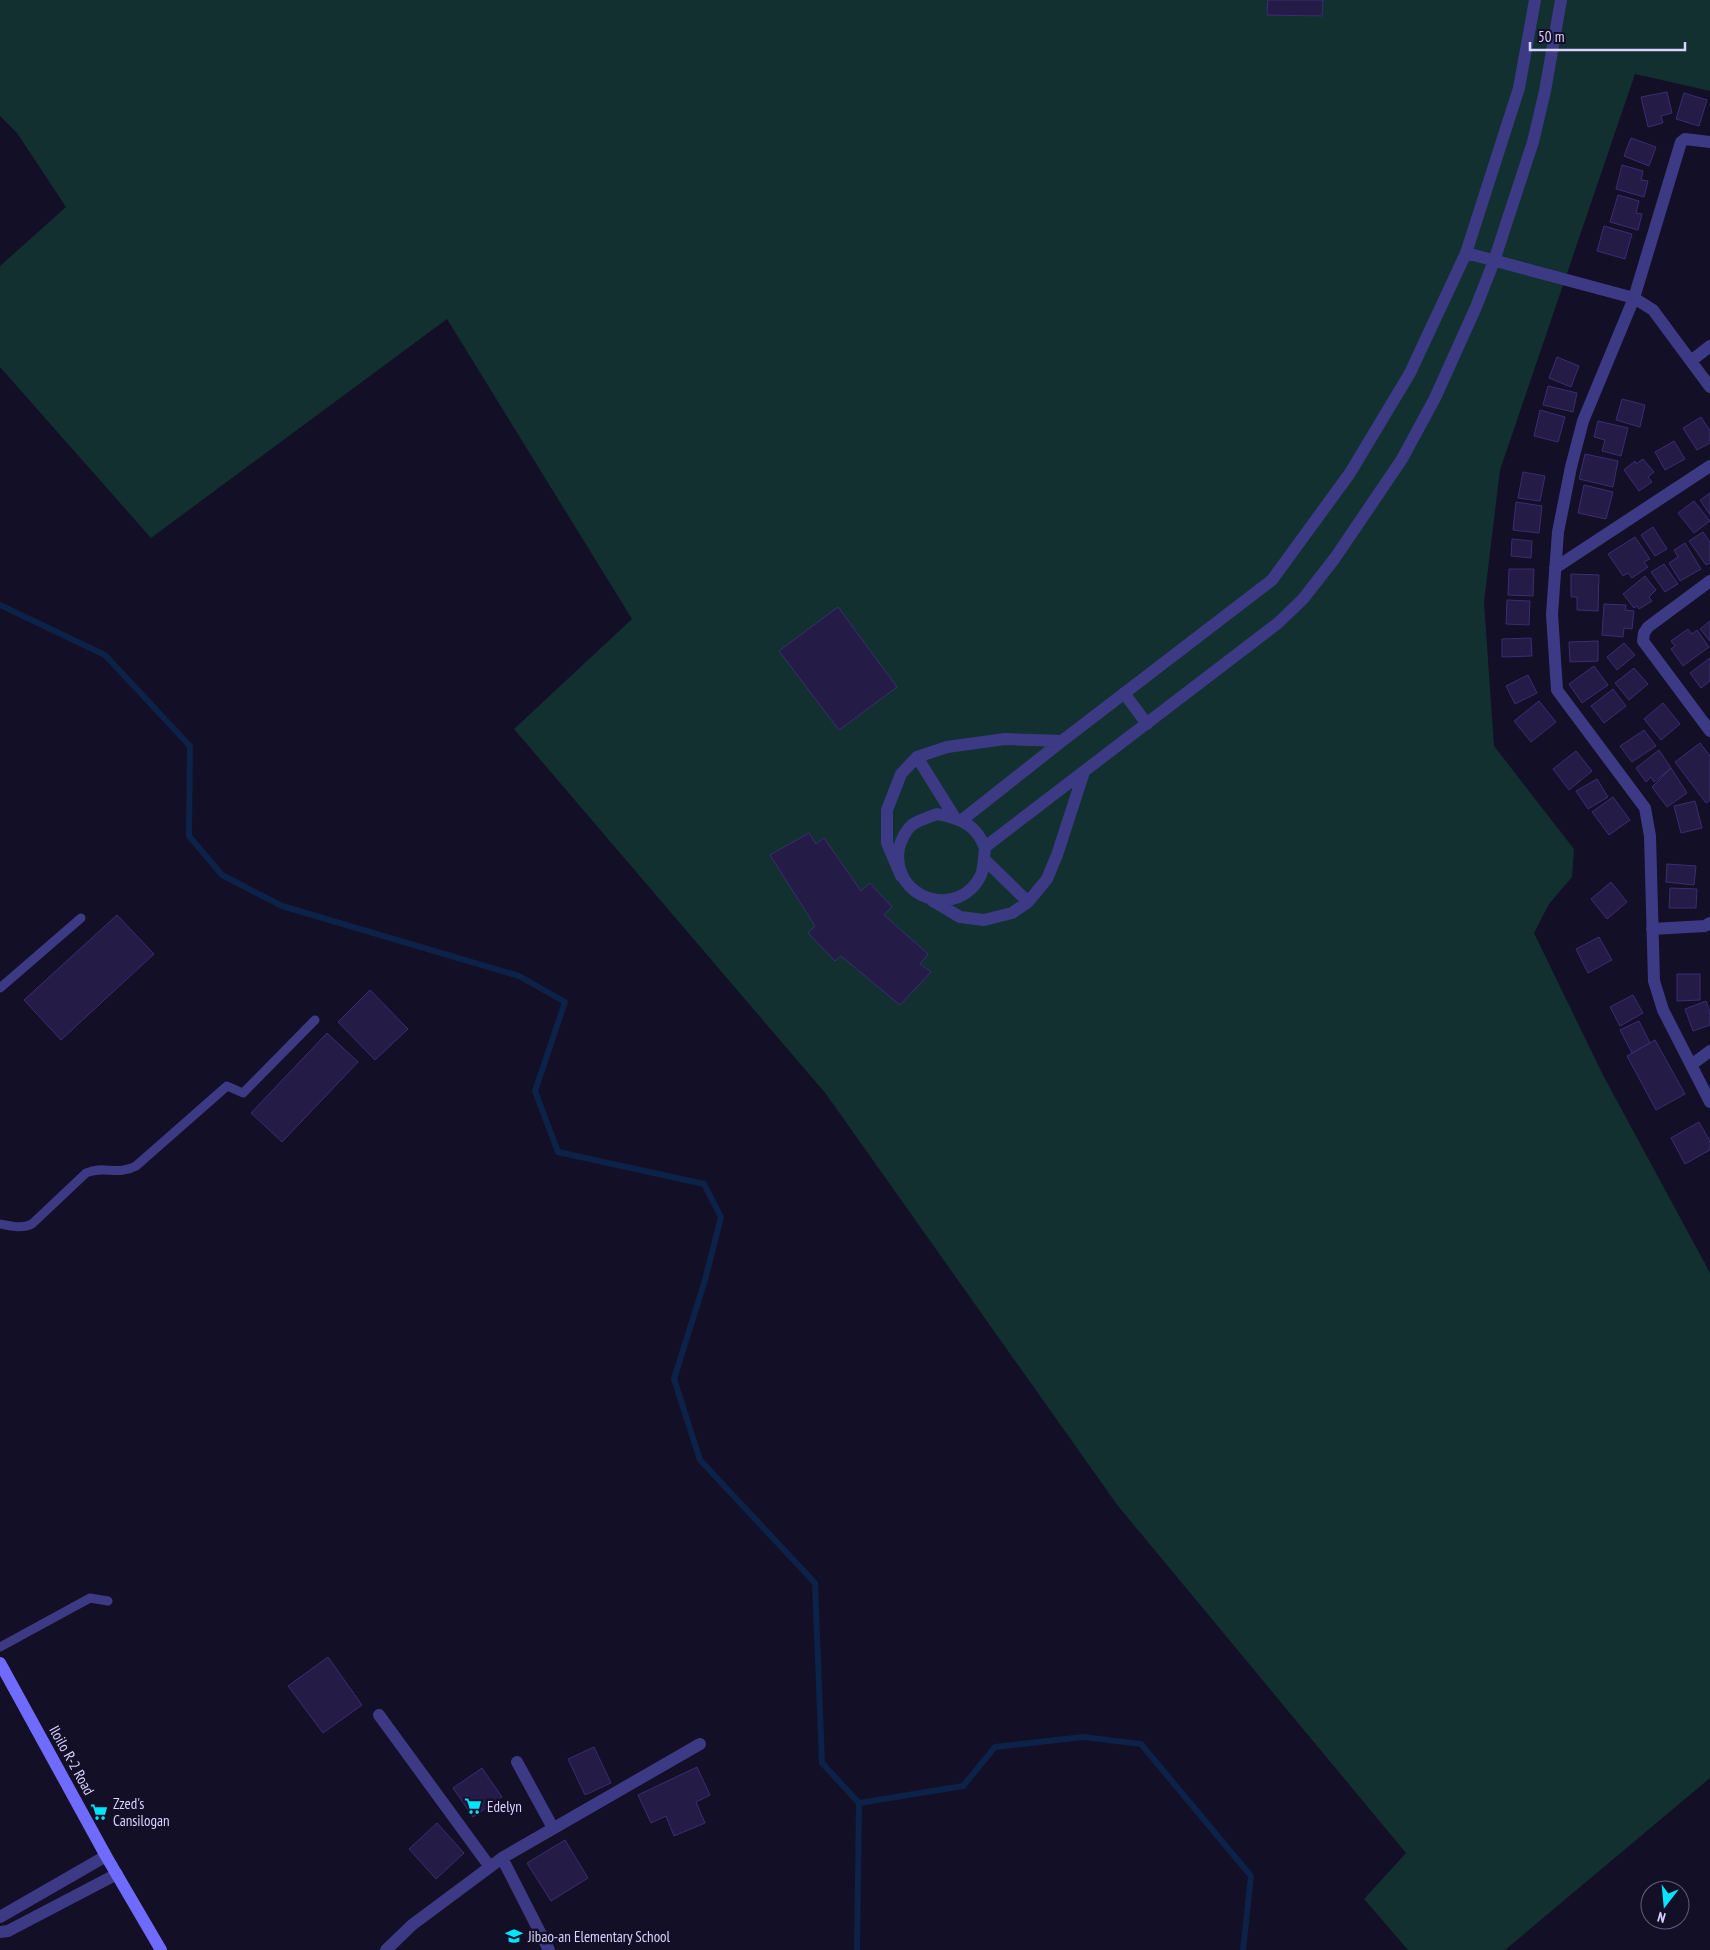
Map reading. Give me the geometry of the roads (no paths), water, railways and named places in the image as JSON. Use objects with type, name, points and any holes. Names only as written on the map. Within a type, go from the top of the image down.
[{"type":"main road","name":"Iloilo R-2 Road","points":[[0,1663],[106,1856],[161,1950]]},
{"type":"street","points":[[959,819],[1272,580],[1350,473],[1410,373],[1466,253],[1519,88],[1535,0]]},
{"type":"street","points":[[931,900],[948,900],[967,893],[981,875],[985,853],[1084,772],[1278,623],[1314,586],[1402,459],[1435,398],[1476,307],[1494,261],[1533,142],[1545,91],[1561,0]]},
{"type":"street","points":[[1710,142],[1686,139],[1681,142],[1634,298],[1583,421],[1570,468],[1558,532],[1552,614],[1557,690],[1645,808],[1650,836],[1654,981],[1663,1010],[1710,1102]]},
{"type":"street","points":[[1466,253],[1634,298],[1653,310],[1710,387]]},
{"type":"street","points":[[1691,361],[1710,346]]},
{"type":"street","points":[[1555,568],[1710,466]]},
{"type":"street","points":[[1710,581],[1648,627],[1642,641],[1710,731]]},
{"type":"street","points":[[1124,693],[1148,724]]},
{"type":"street","points":[[1062,740],[1005,739],[947,747],[917,757],[901,774],[887,810],[887,843],[902,876],[912,890],[960,917],[984,920],[1012,913],[1028,902],[1047,879],[1057,855],[1084,772]]},
{"type":"street","points":[[917,757],[959,819],[972,828],[985,853],[1028,902]]},
{"type":"street","points":[[902,876],[897,858],[901,841],[913,824],[937,814],[959,819]]},
{"type":"street","points":[[1652,929],[1705,926],[1710,923]]},
{"type":"street","points":[[1691,1065],[1710,1051]]},
{"type":"street","points":[[379,1715],[490,1868]]},
{"type":"street","points":[[386,1950],[412,1925],[502,1858],[700,1744]]},
{"type":"street","points":[[517,1762],[554,1828]]},
{"type":"street","points":[[0,1917],[106,1856]]},
{"type":"street","points":[[502,1858],[549,1950]]},
{"type":"street","points":[[0,1932],[8,1931],[117,1874]]},
{"type":"lane","points":[[0,988],[81,918]]},
{"type":"lane","points":[[0,1224],[27,1226],[32,1224],[86,1173],[94,1170],[119,1172],[136,1166],[227,1086],[243,1093],[315,1020]]},
{"type":"lane","points":[[0,1647],[90,1598],[108,1601]]},
{"type":"waterway","points":[[0,605],[105,655],[190,746],[189,836],[222,875],[282,906],[519,976],[565,1002],[535,1091],[558,1152],[704,1184],[721,1217],[705,1280],[674,1379],[700,1460],[815,1583],[822,1763],[859,1803],[963,1786],[995,1747],[1083,1737],[1141,1744],[1251,1876],[1243,1950]]},
{"type":"waterway","points":[[857,1950],[859,1803]]},
{"type":"place","name":"Edelyn","points":[[473,1806]]},
{"type":"place","name":"Zzed's Cansilogan","points":[[99,1812]]},
{"type":"place","name":"Jibao-an Elementary School","points":[[514,1936]]}]
